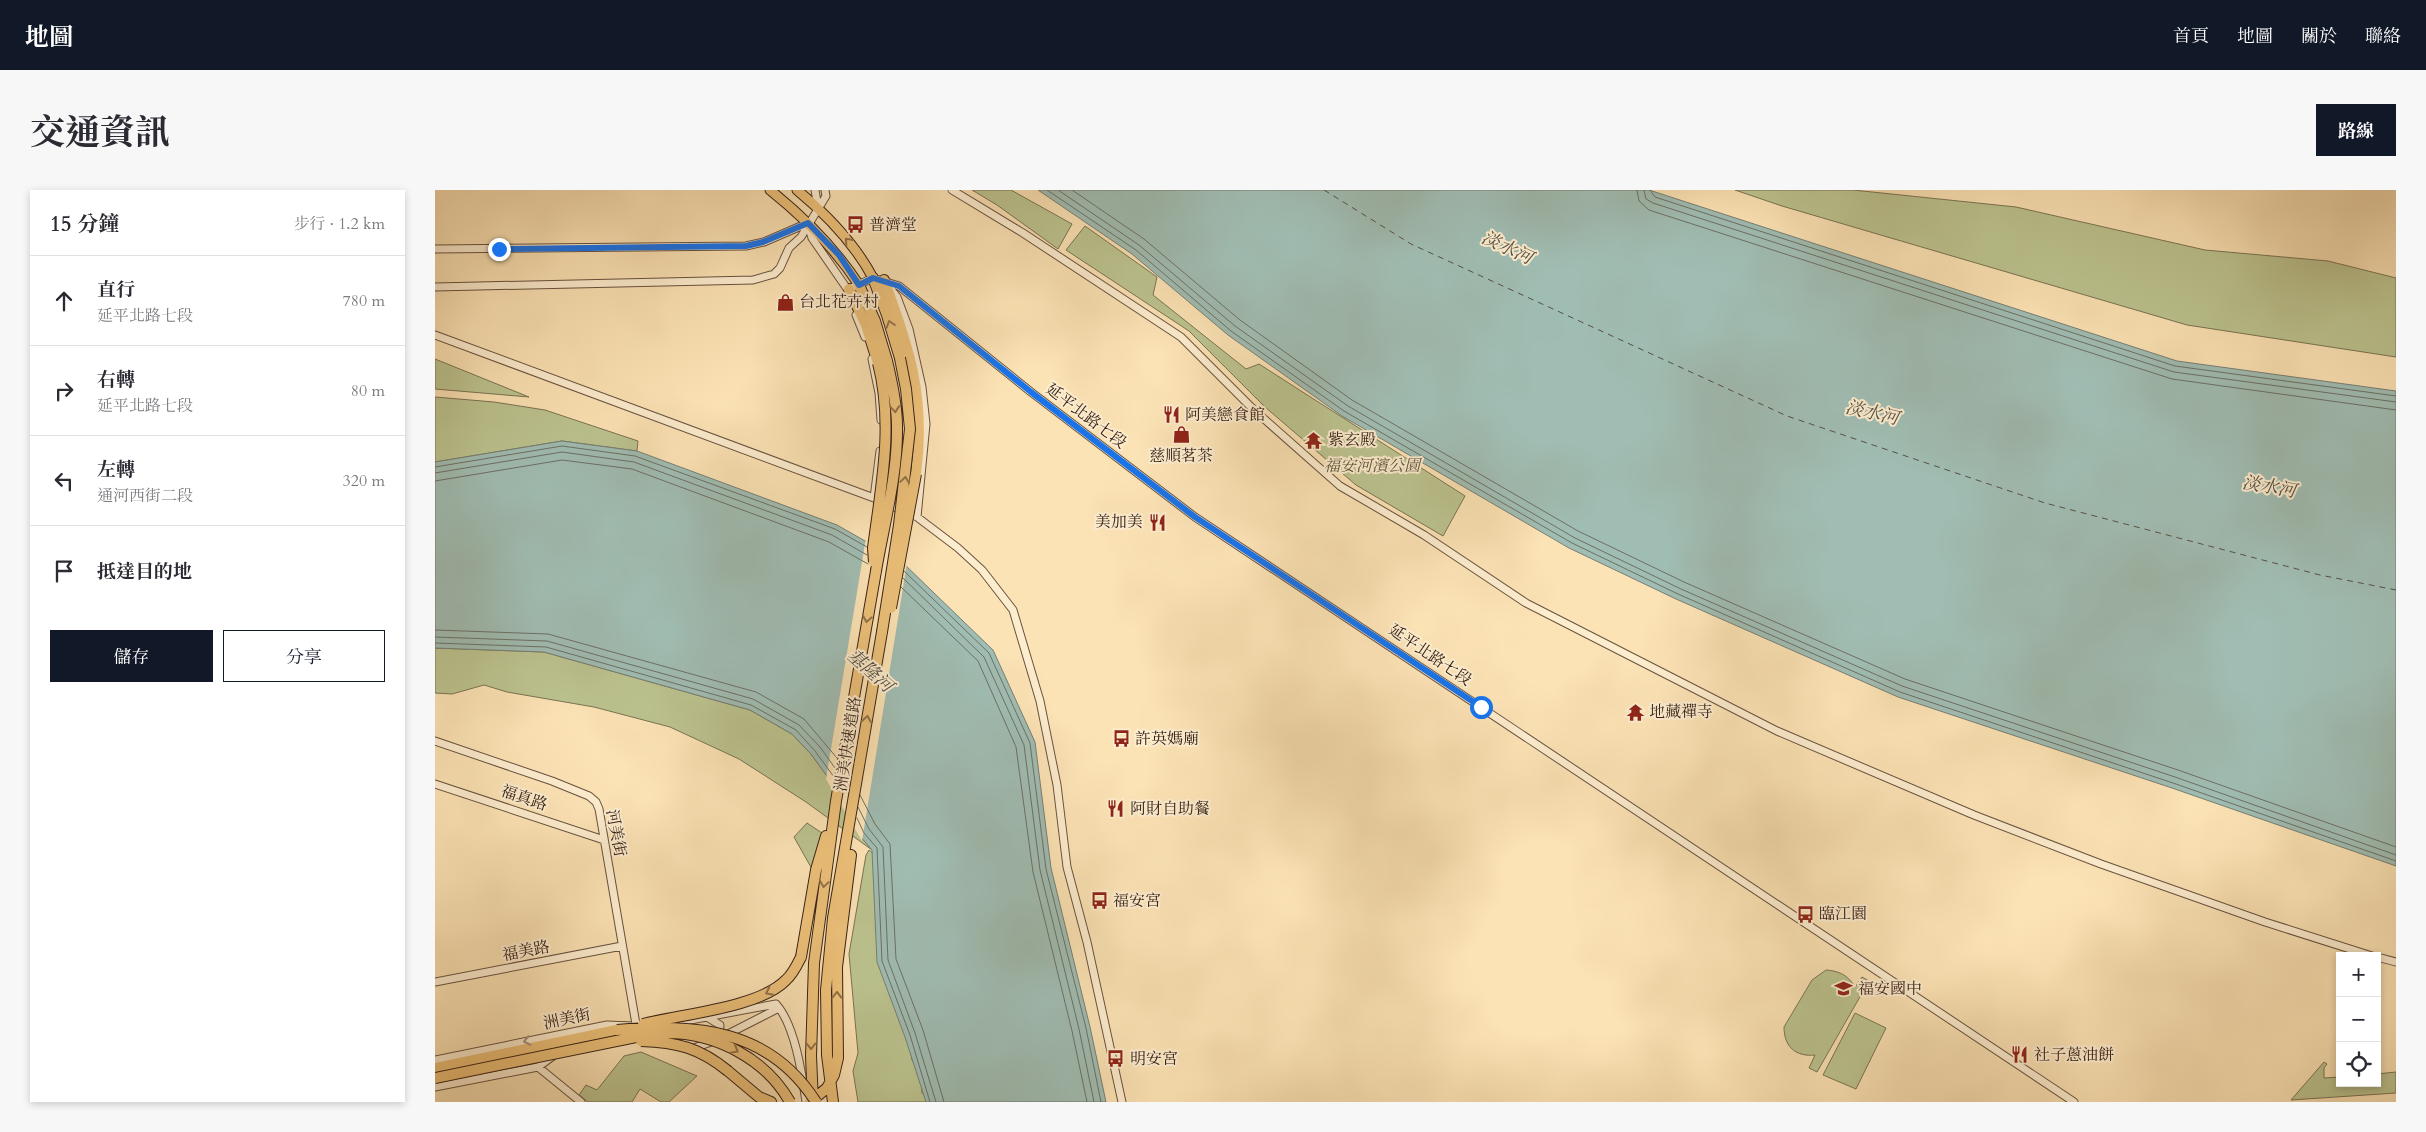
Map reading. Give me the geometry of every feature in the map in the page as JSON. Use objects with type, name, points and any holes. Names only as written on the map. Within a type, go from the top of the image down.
[{"type":"highway","name":"洲美快速道路","points":[[833,1102],[827,1055],[826,990],[833,918],[899,525],[910,430],[905,356],[873,278]]},
{"type":"highway","points":[[884,280],[905,356]]},
{"type":"highway","points":[[859,285],[875,321],[883,362]]},
{"type":"highway","points":[[849,289],[883,362]]},
{"type":"highway","name":"洲美快速道路","points":[[814,1102],[811,1056],[812,982],[836,801],[875,571],[873,548],[887,439],[883,362]]},
{"type":"highway","points":[[808,1102],[827,1088],[834,1075],[838,1058],[837,967],[859,767]]},
{"type":"highway","points":[[435,1078],[619,1035],[749,1000],[776,988],[786,980],[801,957],[816,870],[836,801]]},
{"type":"highway","points":[[435,1068],[663,1027],[686,1028],[704,1030],[739,1039],[776,1060],[803,1084],[814,1102]]},
{"type":"highway","points":[[619,1035],[666,1033],[700,1037],[723,1044],[737,1051],[770,1075],[790,1102]]},
{"type":"highway","points":[[619,1035],[701,1052],[759,1097],[771,1102]]},
{"type":"main road","points":[[770,190],[808,223],[839,255],[859,285]]},
{"type":"main road","points":[[797,190],[818,208],[852,246],[873,278]]},
{"type":"street","points":[[815,190],[818,208]]},
{"type":"street","points":[[435,287],[753,280],[774,274],[780,268],[789,248],[801,237],[826,196],[825,190]]},
{"type":"street","points":[[952,190],[1023,233],[1181,337],[1273,428],[1340,486],[1424,536],[1526,603],[1777,731],[1956,808],[2101,864],[2265,922],[2359,952]]},
{"type":"street","points":[[435,249],[746,246],[763,242],[808,223]]},
{"type":"street","points":[[808,223],[812,238],[849,289],[851,303],[867,342],[879,393],[881,441],[874,498]]},
{"type":"street","points":[[849,289],[873,278]]},
{"type":"street","name":"延平北路七段","points":[[873,278],[884,280],[906,291],[1031,392],[1195,517],[1705,854],[2008,1060],[2074,1102]]},
{"type":"street","points":[[884,280],[897,297],[909,329],[922,387],[926,424],[917,518]]},
{"type":"street","points":[[435,335],[874,498],[917,518],[971,560],[1013,610],[1040,701],[1057,786],[1067,867],[1123,1102]]},
{"type":"street","name":"河美街","points":[[435,741],[552,780],[589,796],[596,802],[599,809],[638,1040]]},
{"type":"street","name":"福真路","points":[[435,784],[604,840]]},
{"type":"street","name":"福美路","points":[[435,982],[622,946]]},
{"type":"street","points":[[2381,959],[2396,962]]},
{"type":"street","name":"洲美街","points":[[435,1060],[607,1024],[655,1027],[770,1004],[776,1004],[779,1008],[718,1040],[697,1048],[681,1050],[638,1040],[611,1039],[581,1044],[566,1049],[538,1066],[435,1087]]},
{"type":"street","points":[[779,1008],[795,1045],[808,1102]]},
{"type":"street","points":[[706,1017],[713,1018],[720,1025],[721,1036],[718,1040]]},
{"type":"street","points":[[538,1066],[581,1102]]},
{"type":"green space","points":[[972,190],[1011,190],[1072,224],[1058,249],[997,205]]},
{"type":"green space","points":[[1735,190],[1853,190],[2016,207],[2205,250],[2328,261],[2396,278],[2396,357],[2187,325],[1782,206]]},
{"type":"green space","name":"福安河濱公園","points":[[1085,226],[1157,277],[1153,295],[1246,369],[1259,364],[1465,496],[1443,536],[1356,485],[1265,407],[1189,331],[1066,250]]},
{"type":"green space","points":[[435,359],[529,397],[435,389]]},
{"type":"green space","points":[[435,397],[494,402],[545,410],[638,441],[637,451],[562,441],[435,462]]},
{"type":"green space","points":[[435,648],[544,652],[750,710],[792,734],[811,754],[837,790],[860,836],[872,850],[806,802],[739,759],[670,727],[594,707],[507,692],[484,685],[452,694],[435,693]]},
{"type":"green space","points":[[807,823],[825,835],[812,869],[794,837]]},
{"type":"green space","points":[[869,850],[876,856],[912,1060],[921,1074],[922,1093],[936,1102],[858,1102],[853,1071],[858,1053],[849,954],[866,855]]},
{"type":"green space","points":[[1826,970],[1843,974],[1855,987],[1862,977],[1869,981],[1817,1072],[1809,1068],[1815,1055],[1802,1054],[1792,1049],[1786,1040],[1784,1027],[1812,980]]},
{"type":"green space","points":[[1855,1013],[1886,1028],[1856,1089],[1823,1075]]},
{"type":"green space","points":[[641,1052],[697,1076],[669,1102],[661,1102],[640,1089],[632,1102],[588,1102],[579,1095],[586,1085],[597,1090],[624,1056]]},
{"type":"green space","points":[[2324,1062],[2327,1064],[2324,1068],[2324,1078],[2336,1077],[2336,1087],[2381,1087],[2381,1074],[2396,1072],[2396,1093],[2291,1100]]},
{"type":"water","name":"淡水河","points":[[1038,190],[1649,190],[2177,361],[2396,391],[2396,866],[2172,788],[1898,697],[1676,599],[1569,548],[1342,416],[1228,335],[1132,254]]},
{"type":"water","name":"基隆河","points":[[562,441],[637,451],[837,525],[902,562],[993,650],[1035,742],[1051,868],[1090,1027],[1106,1102],[926,1102],[905,1037],[877,962],[872,850],[860,836],[837,790],[811,754],[792,734],[750,710],[544,652],[435,648],[435,462]]},
{"type":"pier","points":[[866,538],[907,563],[862,841],[826,779]]},
{"type":"ferry route","points":[[1324,190],[1411,244],[1787,416],[2045,503],[2320,575],[2396,590]]},
{"type":"place","name":"普濟堂","points":[[855,225]]},
{"type":"place","name":"台北花卉村","points":[[785,302]]},
{"type":"place","name":"阿美戀食館","points":[[1171,415]]},
{"type":"place","name":"慈順茗茶","points":[[1181,435]]},
{"type":"place","name":"紫玄殿","points":[[1314,440]]},
{"type":"place","name":"美加美","points":[[1157,522]]},
{"type":"place","name":"地藏禪寺","points":[[1635,712]]},
{"type":"place","name":"許英媽廟","points":[[1121,739]]},
{"type":"place","name":"阿財自助餐","points":[[1116,809]]},
{"type":"place","name":"福安宮","points":[[1099,901]]},
{"type":"place","name":"臨江園","points":[[1805,914]]},
{"type":"place","name":"福安國中","points":[[1844,989]]},
{"type":"place","name":"社子蔥油餅","points":[[2020,1055]]},
{"type":"place","name":"明安宮","points":[[1116,1059]]},
{"type":"route","points":[[499,249],[746,246],[782,236],[808,223],[839,255],[859,285],[873,278],[899,286],[1031,392],[1195,517],[1481,707]]}]
